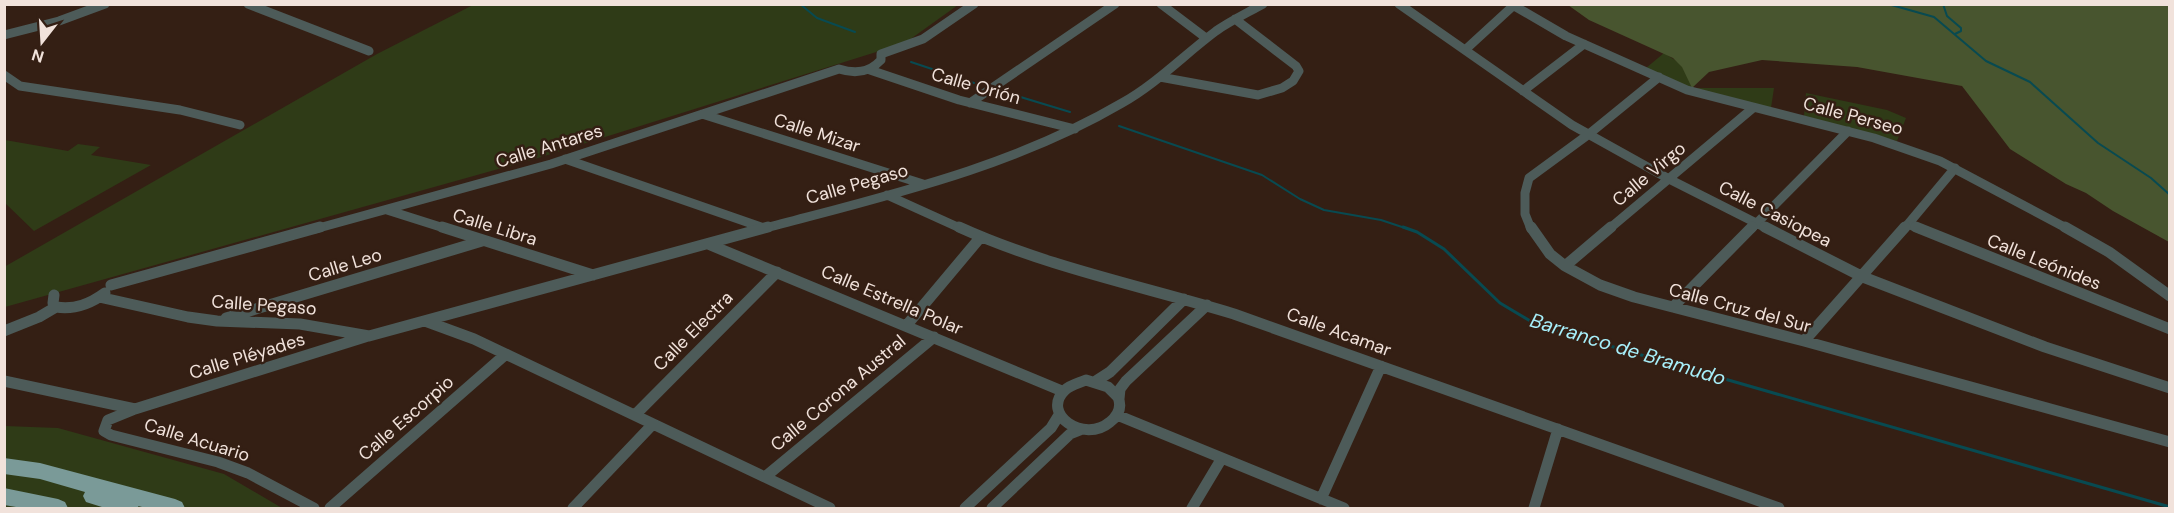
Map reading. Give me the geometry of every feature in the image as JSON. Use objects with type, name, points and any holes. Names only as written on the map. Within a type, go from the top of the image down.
[{"type":"highway","points":[[4,466],[40,471],[175,508]]},
{"type":"highway","points":[[4,477],[104,498],[129,508]]},
{"type":"highway","points":[[4,497],[37,508]]},
{"type":"highway","points":[[4,497],[58,508]]},
{"type":"street","points":[[4,35],[59,21],[105,4]]},
{"type":"street","points":[[249,4],[369,51]]},
{"type":"street","points":[[870,70],[877,66],[881,54],[923,39],[974,4]]},
{"type":"street","points":[[970,103],[1115,4]]},
{"type":"street","points":[[1161,4],[1206,38]]},
{"type":"street","name":"Calle Pegaso","points":[[99,297],[151,310],[217,321],[300,324],[369,336],[887,195],[1016,155],[1076,129],[1123,103],[1160,77],[1206,38],[1263,4]]},
{"type":"street","name":"Calle Casiopea","points":[[1398,4],[1589,134],[1669,179],[1863,277],[2045,347],[2169,388]]},
{"type":"street","points":[[1465,50],[1512,5]]},
{"type":"street","name":"Calle Perseo","points":[[1512,5],[1584,44],[1700,94],[1848,131],[1916,151],[1955,168],[2109,252],[2169,296]]},
{"type":"street","points":[[1160,77],[1258,95],[1274,93],[1298,76],[1299,71],[1296,66],[1235,19]]},
{"type":"street","points":[[1523,91],[1584,44]]},
{"type":"street","name":"Calle Antares","points":[[4,331],[39,317],[55,301],[77,308],[99,297],[111,283],[387,210],[565,159],[839,69],[848,72],[870,70]]},
{"type":"street","name":"Calle Orión","points":[[870,70],[970,103],[1076,129]]},
{"type":"street","points":[[4,75],[20,86],[180,110],[240,125]]},
{"type":"street","name":"Calle Cruz del Sur","points":[[1659,77],[1589,134],[1529,178],[1525,193],[1525,214],[1533,233],[1550,254],[1565,266],[1600,285],[1634,297],[1804,341],[2169,442]]},
{"type":"street","name":"Calle Virgo","points":[[1565,266],[1753,108]]},
{"type":"street","name":"Calle Mizar","points":[[701,114],[923,184]]},
{"type":"street","points":[[1673,307],[1848,131]]},
{"type":"street","points":[[565,159],[764,228]]},
{"type":"street","points":[[1804,341],[1863,277],[1955,168]]},
{"type":"street","name":"Calle Acamar","points":[[887,195],[979,239],[1101,278],[1207,305],[1558,429],[1751,504],[1779,508]]},
{"type":"street","name":"Calle Libra","points":[[387,210],[593,275]]},
{"type":"street","name":"Calle Leónides","points":[[1908,224],[2169,329]]},
{"type":"street","points":[[906,326],[979,239]]},
{"type":"street","name":"Calle Leo","points":[[217,321],[482,241]]},
{"type":"street","name":"Calle Estrella Polar","points":[[708,243],[1062,391]]},
{"type":"street","name":"Calle Electra","points":[[635,416],[777,272]]},
{"type":"street","points":[[1096,381],[1110,372],[1184,299]]},
{"type":"street","points":[[992,508],[1070,434],[1080,430],[1105,427],[1117,415],[1120,389],[1126,381],[1207,305]]},
{"type":"street","points":[[425,321],[474,339],[831,508]]},
{"type":"street","name":"Calle Pléyades","points":[[135,409],[369,336]]},
{"type":"street","name":"Calle Corona Austral","points":[[765,477],[934,337]]},
{"type":"street","name":"Calle Escorpio","points":[[330,508],[506,354]]},
{"type":"street","points":[[1321,499],[1381,366]]},
{"type":"street","points":[[1080,430],[1064,423],[1059,414],[1057,401],[1062,391],[1086,380],[1096,381],[1108,386],[1119,399]]},
{"type":"street","points":[[4,381],[135,409]]},
{"type":"street","name":"Calle Acuario","points":[[135,409],[108,420],[104,430],[111,435],[218,462],[248,473],[314,508]]},
{"type":"street","points":[[965,508],[1051,428],[1059,414]]},
{"type":"street","points":[[1117,415],[1344,508]]},
{"type":"street","points":[[573,508],[653,424]]},
{"type":"street","points":[[1534,508],[1558,429]]},
{"type":"street","points":[[1192,508],[1222,458]]},
{"type":"green space","points":[[473,5],[958,5],[905,43],[538,158],[5,307],[4,267],[377,54]]},
{"type":"green space","points":[[1568,5],[2169,5],[2169,242],[2086,193],[2066,184],[2010,149],[1962,86],[1857,67],[1762,60],[1709,72],[1692,88],[1682,67],[1673,58],[1589,20]]},
{"type":"green space","points":[[1664,53],[1681,64],[1693,88],[1774,88],[1771,108],[1699,91],[1646,68]]},
{"type":"green space","points":[[1806,93],[1887,110],[1906,118],[1897,141],[1804,116]]},
{"type":"green space","points":[[5,140],[68,151],[78,144],[100,147],[91,155],[151,165],[34,231],[5,203]]},
{"type":"green space","points":[[5,426],[58,428],[224,474],[282,508],[5,508]]},
{"type":"waterway","name":"Barranco de Bramudo","points":[[800,4],[817,18],[855,32]]},
{"type":"waterway","points":[[1888,4],[1934,17],[1986,61],[2030,82],[2098,143],[2151,178],[2170,195]]},
{"type":"waterway","points":[[1943,4],[1947,16],[1961,28],[1961,31],[1955,34]]},
{"type":"waterway","name":"Barranco de Bramudo","points":[[911,62],[974,83]]},
{"type":"waterway","name":"Barranco de Bramudo","points":[[1014,95],[1070,112]]},
{"type":"waterway","name":"Barranco de Bramudo","points":[[1119,126],[1262,175],[1300,199],[1324,210],[1381,220],[1408,229]]},
{"type":"waterway","name":"Barranco de Bramudo","points":[[1403,227],[1417,232],[1444,249],[1500,303],[1537,325],[2170,507]]}]
